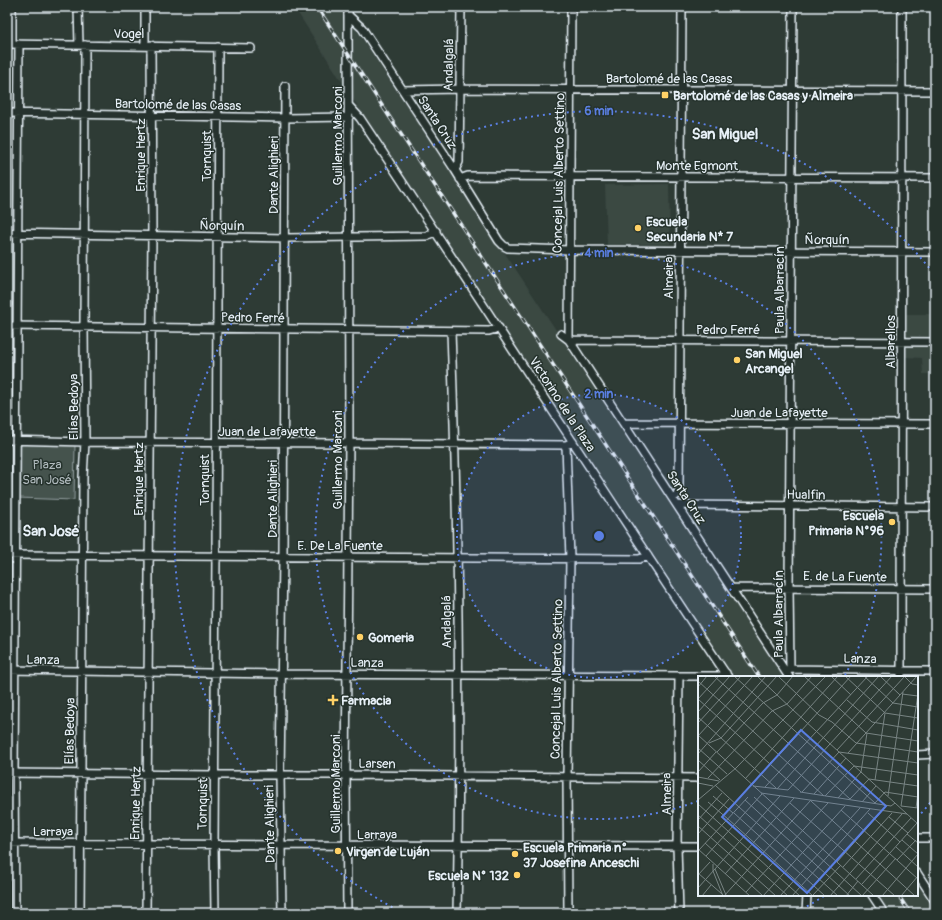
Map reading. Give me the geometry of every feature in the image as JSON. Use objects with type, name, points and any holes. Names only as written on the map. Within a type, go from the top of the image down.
[{"type":"street","points":[[12,7],[18,114],[15,555],[11,670],[10,773],[11,843],[15,913]]},
{"type":"street","name":"Elías Bedoya","points":[[78,7],[82,45],[85,235],[85,442],[82,555],[80,913]]},
{"type":"street","name":"Enrique Hertz","points":[[145,7],[152,116],[150,555],[147,672],[146,913]]},
{"type":"street","name":"Guillermo Marconi","points":[[347,913],[346,775],[349,558],[348,7]]},
{"type":"street","name":"Andalgalá","points":[[455,170],[459,162],[461,7]]},
{"type":"street","name":"Concejal Luis Alberto Settino","points":[[570,340],[569,250],[572,7]]},
{"type":"street","name":"Almeira","points":[[673,498],[677,495],[679,489],[682,7]]},
{"type":"street","name":"Paula Albarracín","points":[[789,673],[793,7]]},
{"type":"street","name":"Albarellos","points":[[901,674],[902,7]]},
{"type":"street","name":"Santa Cruz","points":[[348,15],[362,28],[504,246]]},
{"type":"street","name":"Vogel","points":[[13,44],[148,45],[251,48]]},
{"type":"street","name":"Tornquist","points":[[215,913],[214,844],[218,329],[218,47]]},
{"type":"street","name":"Dante Alighieri","points":[[282,913],[280,775],[286,238],[285,86]]},
{"type":"street","name":"Bartolomé de las Casas","points":[[403,90],[460,89],[935,92]]},
{"type":"street","name":"Victorino de la Plaza","points":[[348,106],[360,118],[436,231],[727,675]]},
{"type":"street","name":"Bartolomé de las Casas","points":[[7,114],[285,118],[349,117]]},
{"type":"street","name":"Monte Egmont","points":[[460,179],[468,176],[935,178]]},
{"type":"street","name":"Ñorquín","points":[[7,233],[286,238],[426,236],[436,231]]},
{"type":"street","name":"Ñorquín","points":[[504,246],[511,249],[569,250],[935,252]]},
{"type":"street","name":"Pedro Ferré","points":[[7,326],[451,331],[489,331],[499,328]]},
{"type":"street","name":"Andalgalá","points":[[451,331],[458,557],[459,675],[457,913]]},
{"type":"street","name":"Santa Cruz","points":[[560,334],[570,340],[677,505],[789,673]]},
{"type":"street","name":"Pedro Ferré","points":[[570,340],[935,342]]},
{"type":"street","name":"Juan de Lafayette","points":[[624,423],[935,424]]},
{"type":"street","name":"Juan de Lafayette","points":[[7,440],[566,446],[574,442]]},
{"type":"street","name":"Concejal Luis Alberto Settino","points":[[566,446],[570,558],[567,777],[568,913]]},
{"type":"street","name":"Hualfin","points":[[677,505],[935,507]]},
{"type":"street","name":"E. De La Fuente","points":[[7,555],[639,559],[648,556]]},
{"type":"street","name":"E. de La Fuente","points":[[732,588],[935,589]]},
{"type":"street","name":"Lanza","points":[[11,670],[282,674],[727,675]]},
{"type":"street","name":"Lanza","points":[[789,673],[901,674],[935,671]]},
{"type":"street","name":"Almeira","points":[[679,676],[677,846],[679,913]]},
{"type":"street","points":[[918,754],[935,754]]},
{"type":"street","name":"Larsen","points":[[10,773],[698,778]]},
{"type":"street","points":[[918,838],[935,838]]},
{"type":"street","name":"Larraya","points":[[11,843],[698,846]]},
{"type":"street","points":[[918,874],[935,900]]},
{"type":"street","points":[[806,913],[807,896]]},
{"type":"street","points":[[873,896],[884,913]]},
{"type":"shaded area","points":[[294,7],[341,7],[570,351],[782,676],[733,676]]},
{"type":"shaded area","name":"Escuela Secundaria N* 7","points":[[669,184],[670,244],[607,245],[605,185]]},
{"type":"shaded area","points":[[905,314],[933,314],[935,321],[935,339],[911,339],[907,337]]},
{"type":"shaded area","points":[[908,345],[935,346],[935,374],[923,374],[922,358],[905,357],[905,348]]},
{"type":"shaded area","points":[[918,884],[935,909],[935,913],[889,913],[878,896],[918,896]]},
{"type":"green space","name":"Plaza San José","points":[[19,443],[75,445],[74,500],[18,498]]},
{"type":"railway","points":[[317,7],[758,676]]},
{"type":"railway","points":[[899,896],[910,913]]},
{"type":"place","name":"Bartolomé de las Casas y Almeira","points":[[665,95]]},
{"type":"place","name":"Escuela Secundaria N* 7","points":[[638,228]]},
{"type":"place","name":"San Miguel Arcangel","points":[[737,360]]},
{"type":"place","name":"Escuela Primaria N°96","points":[[892,522]]},
{"type":"place","name":"Gomeria","points":[[360,637]]},
{"type":"place","name":"Farmacia","points":[[333,700]]},
{"type":"place","name":"Virgen de Luján","points":[[338,851]]},
{"type":"place","name":"Escuela Primaria n° 37 Josefina Anceschi","points":[[515,854]]},
{"type":"place","name":"Escuela N° 132","points":[[517,875]]},
{"type":"district","name":"San Miguel","points":[[725,134]]},
{"type":"district","name":"San José","points":[[51,531]]}]
